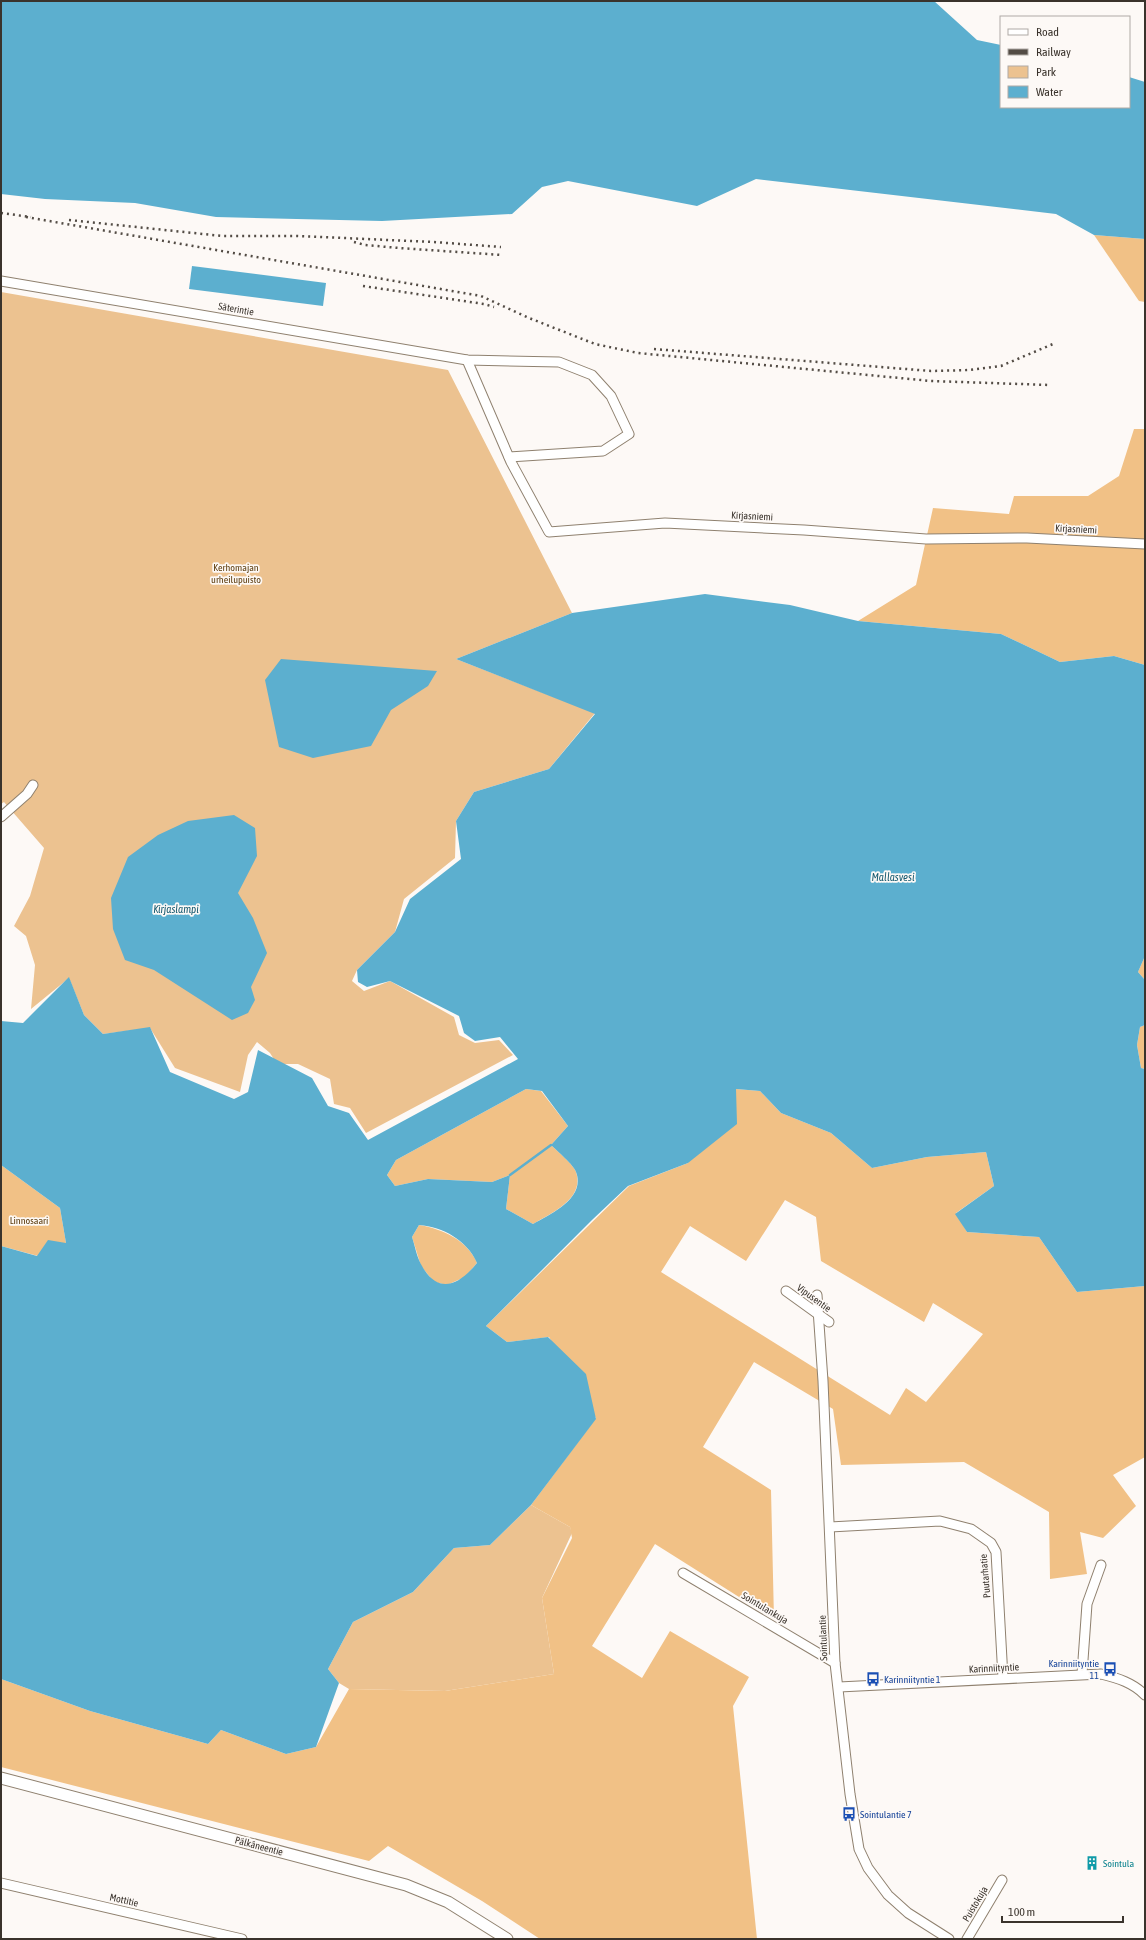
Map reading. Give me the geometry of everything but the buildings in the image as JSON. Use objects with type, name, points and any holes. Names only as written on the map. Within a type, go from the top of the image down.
[{"type":"main road","name":"Pälkäneentie","points":[[1,1778],[406,1885],[448,1902],[507,1939]]},
{"type":"street","name":"Säterintie","points":[[1,281],[467,360],[559,362],[592,375],[611,396],[629,434],[603,451],[509,457]]},
{"type":"street","name":"Kirjasniemi","points":[[467,360],[509,457],[549,532],[665,523],[804,530],[926,539],[1027,538],[1145,544]]},
{"type":"street","points":[[1,816],[27,794],[33,785]]},
{"type":"street","name":"Vipusentie","points":[[786,1291],[808,1305],[817,1315],[829,1322]]},
{"type":"street","name":"Sointulantie","points":[[817,1295],[817,1315],[823,1381],[835,1664],[839,1687],[850,1794],[859,1849],[868,1868],[888,1896],[908,1913],[949,1939]]},
{"type":"street","name":"Puutarhatie","points":[[830,1527],[940,1521],[971,1529],[986,1538],[996,1552],[1003,1678]]},
{"type":"street","points":[[1082,1674],[1087,1604],[1101,1565]]},
{"type":"street","name":"Sointulankuja","points":[[683,1572],[835,1664]]},
{"type":"street","name":"Karinniityntie","points":[[839,1687],[1102,1674],[1118,1678],[1134,1686],[1145,1695]]},
{"type":"street","name":"Puistokuja","points":[[967,1939],[1002,1880]]},
{"type":"street","name":"Mottitie","points":[[1,1883],[242,1939]]},
{"type":"green space","points":[[1094,235],[1145,239],[1145,302],[1139,301]]},
{"type":"green space","name":"Kerhomajan urheilupuisto","points":[[1,292],[448,370],[572,613],[456,659],[595,713],[549,769],[474,792],[456,821],[455,858],[404,899],[395,932],[357,970],[352,981],[364,991],[390,981],[454,1017],[459,1035],[475,1043],[499,1040],[513,1055],[366,1133],[350,1108],[334,1104],[330,1079],[298,1064],[277,1064],[270,1053],[257,1042],[248,1055],[240,1092],[175,1068],[150,1028],[103,1034],[84,1015],[69,978],[31,1009],[35,965],[26,936],[14,926],[30,896],[44,848],[4,802],[1,804]]},
{"type":"green space","points":[[1134,429],[1145,429],[1145,665],[1114,656],[1060,662],[1001,634],[858,621],[916,585],[933,508],[1009,514],[1014,496],[1088,496],[1119,476]]},
{"type":"green space","points":[[1145,956],[1145,980],[1138,972]]},
{"type":"green space","points":[[1145,1025],[1145,1069],[1141,1068],[1137,1045],[1140,1027]]},
{"type":"green space","points":[[526,1089],[541,1091],[568,1126],[551,1145],[575,1169],[577,1182],[576,1190],[565,1204],[549,1215],[533,1224],[506,1209],[510,1175],[492,1182],[428,1179],[395,1186],[387,1175],[396,1160]]},
{"type":"green space","points":[[736,1089],[760,1091],[781,1113],[831,1133],[872,1168],[927,1157],[986,1152],[994,1186],[956,1213],[967,1232],[1039,1237],[1077,1292],[1145,1286],[1145,1457],[1113,1475],[1136,1506],[1103,1538],[1080,1532],[1087,1574],[1050,1579],[1049,1512],[964,1462],[841,1465],[833,1409],[754,1362],[703,1447],[771,1490],[774,1619],[655,1544],[592,1646],[642,1678],[670,1631],[749,1677],[733,1706],[757,1939],[540,1939],[482,1901],[388,1846],[369,1861],[1,1767],[1,1679],[90,1711],[208,1744],[221,1730],[286,1754],[316,1747],[349,1689],[445,1691],[554,1674],[542,1598],[572,1538],[570,1527],[531,1505],[596,1418],[549,1337],[507,1342],[486,1326],[629,1186],[688,1163]],"holes":[[[785,1200],[816,1217],[821,1261],[924,1322],[933,1303],[983,1334],[926,1402],[906,1388],[890,1415],[661,1272],[690,1226],[746,1261]]]},
{"type":"green space","name":"Linnosaari","points":[[1,1165],[60,1208],[66,1243],[38,1256],[1,1246]]},
{"type":"green space","points":[[419,1225],[437,1229],[461,1242],[467,1248],[477,1263],[465,1277],[447,1285],[434,1282],[421,1266],[412,1237]]},
{"type":"green space","points":[[531,1505],[570,1527],[572,1533],[542,1598],[554,1674],[445,1691],[349,1689],[339,1683],[328,1669],[353,1622],[413,1592],[454,1548],[490,1545]]},
{"type":"water","points":[[1,1],[934,1],[977,40],[1000,45],[1000,108],[1130,108],[1130,77],[1145,82],[1145,239],[1094,235],[1056,214],[756,179],[697,206],[568,181],[542,187],[512,214],[382,221],[216,217],[135,203],[45,199],[1,194]]},
{"type":"water","points":[[192,266],[326,283],[323,306],[189,289]]},
{"type":"water","name":"Mallasvesi","points":[[705,594],[790,605],[858,621],[1001,634],[1060,662],[1114,656],[1145,665],[1145,956],[1138,972],[1145,980],[1145,1025],[1140,1027],[1137,1045],[1141,1068],[1145,1069],[1145,1286],[1077,1292],[1039,1237],[967,1232],[955,1214],[994,1186],[986,1152],[927,1157],[872,1168],[831,1133],[781,1113],[760,1091],[736,1089],[737,1124],[688,1163],[628,1186],[486,1326],[507,1342],[548,1337],[586,1374],[596,1419],[531,1505],[490,1545],[454,1548],[413,1592],[353,1622],[328,1669],[339,1683],[316,1747],[286,1754],[221,1730],[208,1744],[90,1711],[1,1679],[1,1246],[37,1256],[48,1240],[66,1243],[60,1208],[1,1165],[1,1021],[23,1023],[69,977],[84,1015],[103,1034],[150,1027],[170,1072],[234,1099],[248,1092],[258,1050],[312,1078],[328,1106],[349,1113],[368,1140],[518,1059],[500,1037],[475,1041],[464,1033],[459,1016],[390,981],[367,987],[358,982],[357,970],[395,932],[410,899],[461,859],[456,821],[474,792],[549,769],[595,714],[456,659],[572,613]],"holes":[[[526,1089],[542,1091],[568,1126],[551,1145],[575,1169],[578,1181],[576,1190],[572,1197],[549,1215],[533,1224],[506,1209],[510,1175],[492,1182],[428,1179],[395,1186],[387,1175],[396,1160]],[[419,1225],[428,1226],[445,1232],[461,1241],[473,1255],[477,1263],[464,1277],[457,1281],[450,1284],[442,1284],[435,1281],[422,1266],[416,1252],[412,1237]]]},
{"type":"water","points":[[281,659],[437,671],[428,686],[391,710],[371,746],[313,758],[279,747],[265,680]]},
{"type":"water","name":"Kirjaslampi","points":[[234,815],[255,828],[257,856],[238,893],[253,918],[267,953],[251,987],[255,1000],[248,1013],[232,1020],[154,970],[125,960],[113,929],[111,898],[128,857],[158,835],[188,821]]},
{"type":"waterway","points":[[510,1175],[551,1145]]},
{"type":"railway","points":[[1,213],[31,217]]},
{"type":"railway","points":[[26,217],[481,296],[529,318],[595,344],[638,353],[931,381],[1050,385]]},
{"type":"railway","points":[[69,220],[222,236],[298,236],[434,242],[501,247]]},
{"type":"railway","points":[[354,242],[365,245],[399,248],[502,255]]},
{"type":"railway","points":[[363,286],[484,304],[494,307]]},
{"type":"railway","points":[[654,349],[931,371],[970,370],[1001,366],[1053,344]]},
{"type":"place","name":"Karinniityntie 11","points":[[1110,1669]]},
{"type":"place","name":"Karinniityntie 1","points":[[873,1679]]},
{"type":"place","name":"Sointulantie 7","points":[[849,1814]]},
{"type":"place","name":"Sointula","points":[[1092,1863]]}]
